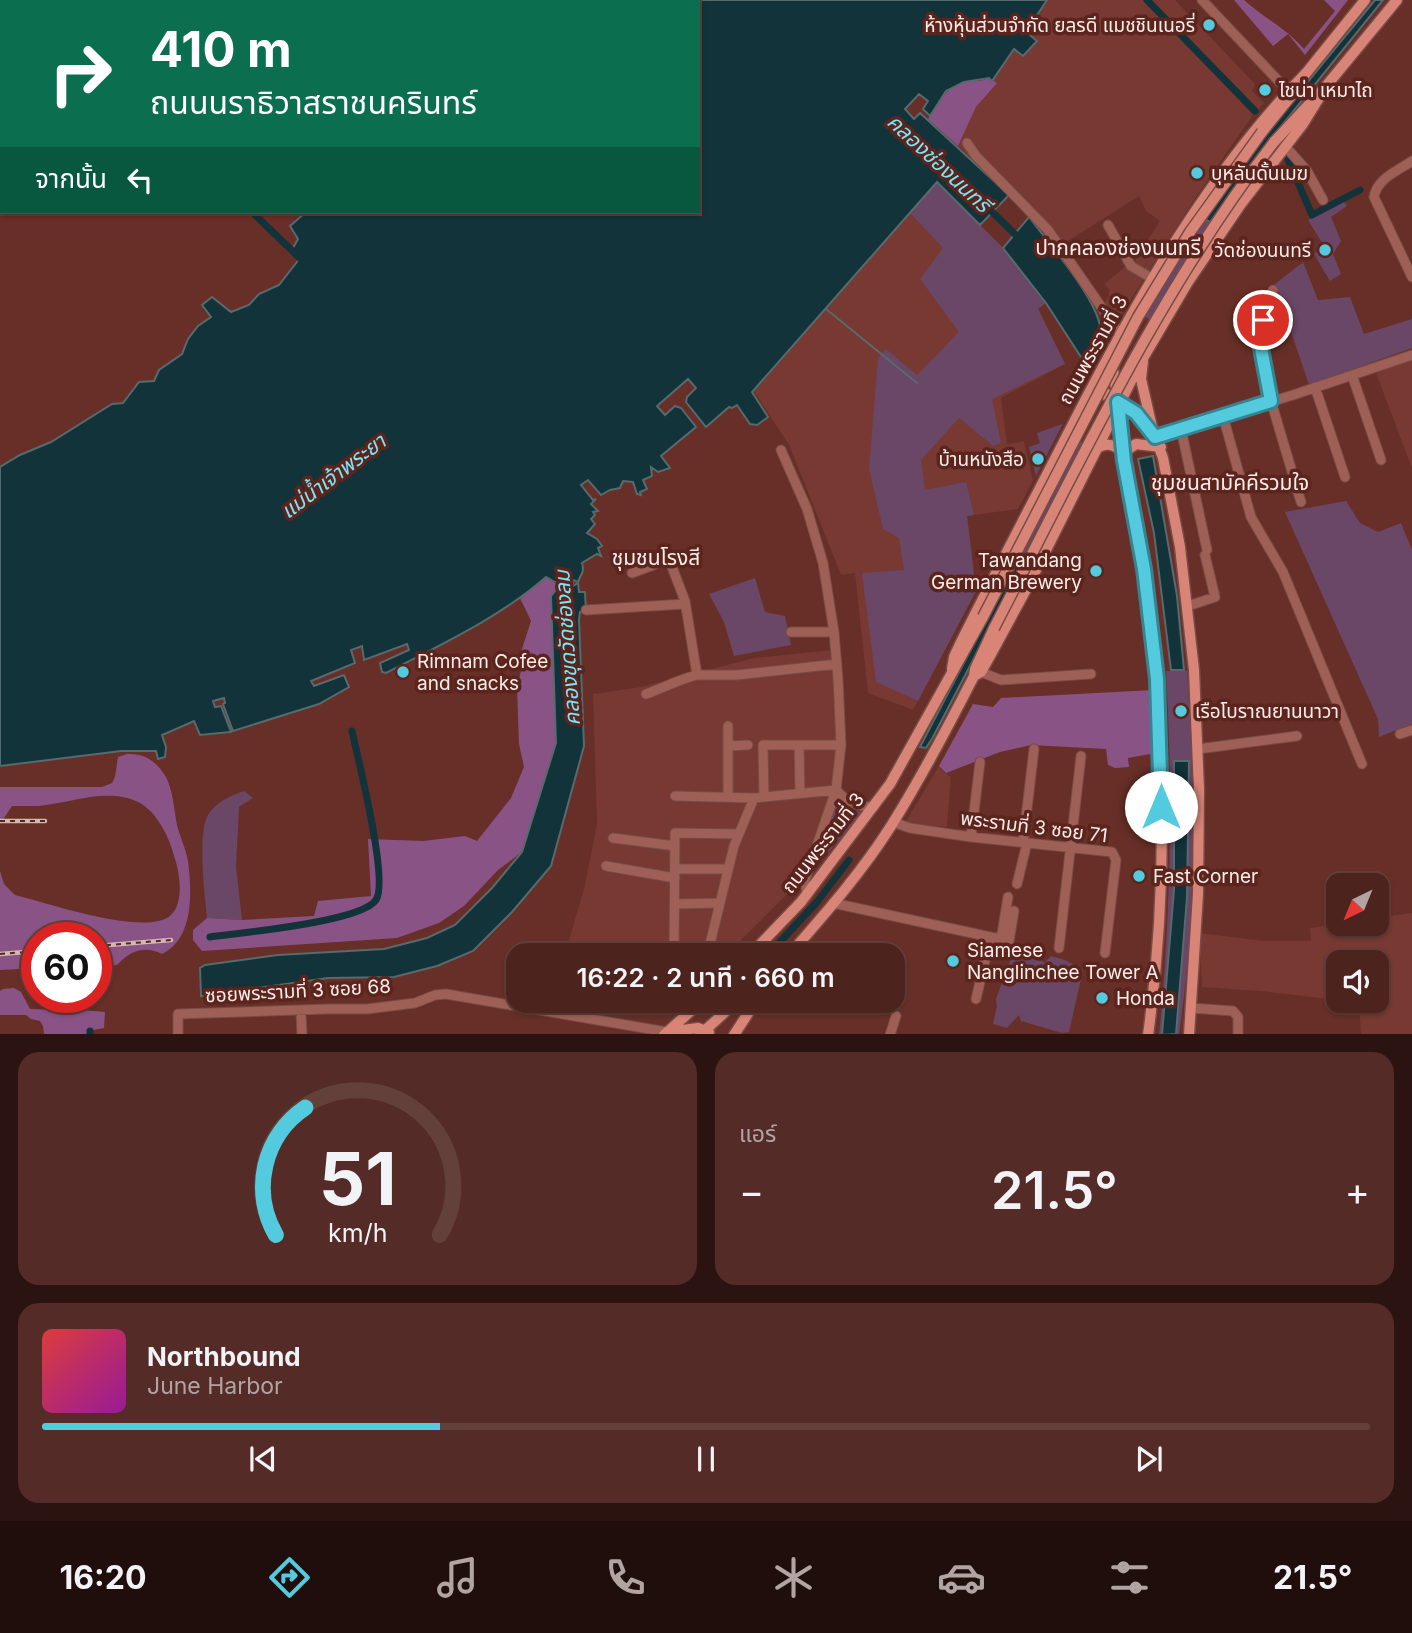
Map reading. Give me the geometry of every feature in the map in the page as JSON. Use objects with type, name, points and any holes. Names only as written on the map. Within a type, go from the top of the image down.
[{"type":"main road","name":"ถนนพระรามที่ 3","points":[[760,943],[807,894],[874,807],[922,728],[952,669],[962,640],[1110,350],[1197,207],[1267,114],[1306,73],[1365,0]]},
{"type":"main road","name":"ถนนพระรามที่ 3","points":[[977,674],[975,668],[994,628],[1152,326],[1207,236],[1397,0]]},
{"type":"main road","name":"ถนนพระรามที่ 3","points":[[952,669],[960,662],[1138,317],[1190,232],[1306,73]]},
{"type":"main road","name":"ถนนพระรามที่ 3","points":[[799,943],[833,903],[893,822],[977,674],[1099,447],[1118,402],[1143,357],[1188,282],[1280,144]]},
{"type":"main road","points":[[1136,308],[1146,323],[1163,324]]},
{"type":"main road","points":[[1110,350],[1148,597],[1157,679],[1159,902],[1154,987],[1147,1034]]},
{"type":"main road","points":[[1143,357],[1142,384],[1155,437]]},
{"type":"main road","points":[[1085,399],[1107,394],[1136,413],[1155,437],[1161,447],[1176,517],[1188,606],[1199,749],[1199,864],[1189,1034]]},
{"type":"main road","points":[[1068,432],[1079,428],[1088,431],[1099,447],[1110,444],[1124,452]]},
{"type":"main road","points":[[1124,452],[1136,444],[1161,447]]},
{"type":"main road","points":[[665,1033],[688,1013]]},
{"type":"main road","points":[[701,1013],[703,1032]]},
{"type":"main road","points":[[665,1033],[703,1032],[724,1013]]},
{"type":"main road","points":[[734,1034],[748,1013]]},
{"type":"street","points":[[1202,0],[1289,91]]},
{"type":"street","points":[[967,143],[976,156],[1048,230],[1120,334]]},
{"type":"street","points":[[1280,144],[1307,171],[1323,200]]},
{"type":"street","points":[[1412,161],[1381,182],[1374,197],[1412,277]]},
{"type":"street","points":[[1108,225],[1131,265],[1153,279]]},
{"type":"street","points":[[1273,290],[1263,320],[1260,343],[1271,401],[1301,502]]},
{"type":"street","points":[[1155,437],[1412,355]]},
{"type":"street","points":[[1353,375],[1381,460]]},
{"type":"street","points":[[1315,387],[1345,477]]},
{"type":"street","points":[[1223,416],[1251,517],[1283,572],[1362,764]]},
{"type":"street","points":[[1181,429],[1215,597],[1188,606]]},
{"type":"street","points":[[781,450],[807,509],[820,552],[837,664],[841,745],[836,790],[805,880],[807,894]]},
{"type":"street","points":[[632,573],[669,559],[685,604],[697,675]]},
{"type":"street","points":[[586,610],[685,604]]},
{"type":"street","points":[[791,632],[834,632]]},
{"type":"street","points":[[646,694],[661,690],[676,680],[697,675],[737,674],[837,664]]},
{"type":"street","points":[[977,674],[1001,680],[1091,674]]},
{"type":"street","points":[[728,726],[728,796]]},
{"type":"street","points":[[1400,734],[1412,730]]},
{"type":"street","points":[[1199,749],[1297,736]]},
{"type":"street","points":[[728,746],[748,745]]},
{"type":"street","points":[[764,797],[763,745],[841,745]]},
{"type":"street","points":[[799,745],[800,793]]},
{"type":"street","points":[[1017,884],[1025,843],[1034,748]]},
{"type":"street","points":[[1059,948],[1081,755]]},
{"type":"street","points":[[971,837],[979,762]]},
{"type":"street","points":[[836,790],[853,804],[874,807]]},
{"type":"street","points":[[675,796],[754,798],[836,790]]},
{"type":"street","points":[[710,943],[728,869],[754,798]]},
{"type":"street","name":"พระรามที่ 3 ซอย 71","points":[[893,822],[910,828],[971,837],[1112,852],[1115,855],[1105,953]]},
{"type":"street","points":[[674,943],[675,833],[739,834]]},
{"type":"street","points":[[613,838],[675,846]]},
{"type":"street","points":[[606,866],[675,873],[728,869]]},
{"type":"street","points":[[1005,941],[1008,897]]},
{"type":"street","points":[[675,904],[720,903]]},
{"type":"street","points":[[833,903],[1005,941]]},
{"type":"street","points":[[1005,941],[1014,911]]},
{"type":"street","points":[[976,999],[990,939]]},
{"type":"street","name":"ซอยพระรามที่ 3 ซอย 68","points":[[178,1034],[178,1014],[368,1009],[415,1003],[446,994],[665,1033]]},
{"type":"street","points":[[1191,1008],[1233,1011],[1237,1017],[1238,1034]]},
{"type":"street","points":[[301,1011],[302,1034]]},
{"type":"street","points":[[890,1034],[896,1016]]},
{"type":"shaded area","points":[[1047,0],[1146,0],[1253,115],[1191,204],[1116,323],[1104,303],[1109,296],[1109,289],[1104,284],[1126,266],[1130,268],[1160,221],[1146,211],[1139,196],[1065,243],[1047,241],[1009,195],[958,146],[976,107],[996,83],[992,81],[1014,48],[1036,40],[1026,33]]},
{"type":"shaded area","points":[[1150,0],[1175,0],[1255,84],[1252,91],[1264,103],[1258,110]]},
{"type":"shaded area","points":[[1234,0],[1244,0],[1290,35],[1304,49],[1335,11],[1324,0],[1348,0],[1305,55],[1288,34],[1273,46]]},
{"type":"shaded area","points":[[989,78],[997,83],[976,107],[958,146],[928,119],[943,96],[953,87]]},
{"type":"shaded area","points":[[937,182],[1003,248],[1038,308],[1065,364],[1001,398],[1007,444],[1024,441],[1033,481],[1018,509],[967,516],[976,591],[913,710],[868,693],[855,573],[841,575],[789,445],[754,391]]},
{"type":"shaded area","points":[[937,182],[1003,248],[1046,303],[1038,309],[1065,364],[992,399],[1001,443],[993,446],[959,418],[921,460],[925,490],[966,482],[974,515],[967,516],[976,591],[918,701],[876,682],[862,573],[904,570],[899,538],[883,529],[869,469],[878,358],[886,349],[917,375],[959,332],[920,279],[943,248],[910,213]]},
{"type":"shaded area","points":[[1343,200],[1347,206],[1331,217],[1341,241],[1333,254],[1341,274],[1330,281],[1314,254],[1324,246],[1308,220]]},
{"type":"shaded area","points":[[1205,219],[1212,226],[1151,321],[1140,312]]},
{"type":"shaded area","points":[[1303,262],[1318,300],[1350,297],[1364,334],[1412,319],[1412,348],[1309,385],[1275,284]]},
{"type":"shaded area","points":[[1412,359],[1412,466],[1411,466],[1376,373]]},
{"type":"shaded area","points":[[1062,424],[1036,476],[1029,447],[1040,443],[1037,433]]},
{"type":"shaded area","points":[[1074,438],[1084,444],[1026,563],[1012,557]]},
{"type":"shaded area","points":[[1346,501],[1360,523],[1378,532],[1401,523],[1412,550],[1412,724],[1379,737],[1378,719],[1285,512]]},
{"type":"shaded area","points":[[546,577],[560,585],[551,596],[556,743],[523,851],[498,870],[464,906],[439,923],[397,938],[202,951],[193,940],[193,930],[207,918],[242,920],[314,916],[318,901],[371,896],[368,839],[423,841],[465,836],[477,841],[511,798],[524,767],[519,744],[517,687],[523,663],[521,652],[531,621],[520,598]]},
{"type":"shaded area","points":[[755,578],[765,612],[785,616],[791,645],[734,656],[724,622],[709,594]]},
{"type":"shaded area","points":[[833,650],[837,736],[835,779],[803,872],[787,894],[738,943],[568,943],[585,885],[597,823],[593,694],[641,687],[754,658]]},
{"type":"shaded area","points":[[1166,671],[1187,671],[1193,807],[1189,944],[1179,1034],[1176,1034],[1187,897],[1189,762],[1174,762],[1174,890],[1162,1034],[1159,1034],[1170,853]]},
{"type":"shaded area","points":[[1153,690],[1156,753],[1128,758],[1129,767],[1115,768],[1108,765],[1106,749],[1031,745],[1000,752],[946,773],[939,766],[973,704],[993,707],[1001,698]]},
{"type":"shaded area","points":[[127,754],[139,755],[154,762],[166,777],[170,788],[189,873],[190,900],[180,937],[162,954],[149,950],[138,951],[117,965],[112,965],[112,922],[21,922],[21,969],[0,970],[0,871],[4,884],[15,895],[95,916],[141,923],[159,921],[175,910],[180,888],[173,851],[152,812],[138,802],[102,796],[38,806],[12,806],[0,824],[0,787],[102,787],[112,783],[118,757]]},
{"type":"shaded area","points":[[939,766],[951,777],[947,827],[905,823]]},
{"type":"shaded area","points":[[244,791],[253,798],[239,807],[236,867],[242,920],[207,918],[203,865],[205,824],[215,806]]},
{"type":"shaded area","points":[[839,800],[846,810],[862,812],[813,871],[836,803]]},
{"type":"shaded area","points":[[1412,913],[1412,1034],[1361,1034],[1360,1013],[1389,1013],[1389,950],[1326,950],[1326,999],[1202,987],[1199,933],[1264,941],[1311,941],[1310,928],[1326,926],[1326,936],[1390,936],[1390,916]]},
{"type":"shaded area","points":[[1021,956],[1045,962],[1051,956],[1083,970],[1069,1032],[1062,1033],[1021,1021],[1019,1015],[1007,1028],[993,1024],[996,999],[1011,958]]},
{"type":"shaded area","points":[[14,988],[21,992],[21,1013],[105,1013],[104,1028],[88,1031],[88,1034],[44,1034],[40,1021],[26,1015],[0,1015],[0,991]]},
{"type":"water","points":[[700,0],[1047,0],[1026,32],[1037,41],[1023,56],[1014,49],[992,81],[989,78],[964,82],[946,91],[930,116],[923,109],[928,101],[919,94],[905,109],[914,119],[920,113],[1009,195],[980,225],[937,182],[752,392],[768,417],[757,425],[750,424],[737,405],[729,407],[706,427],[686,402],[696,388],[688,379],[657,406],[665,415],[675,406],[681,408],[696,427],[661,456],[670,468],[658,472],[651,467],[652,476],[643,480],[647,489],[640,492],[641,495],[637,494],[633,482],[623,481],[620,488],[601,495],[588,480],[581,485],[593,500],[596,499],[591,504],[598,511],[593,512],[595,515],[591,519],[595,524],[587,533],[602,546],[598,548],[601,556],[597,554],[582,563],[583,572],[578,582],[573,580],[573,586],[578,583],[579,592],[585,592],[586,612],[580,612],[579,620],[584,746],[551,866],[512,912],[473,951],[437,966],[394,977],[328,978],[201,996],[200,968],[205,965],[278,955],[384,949],[427,938],[455,925],[492,888],[522,852],[556,743],[551,596],[560,585],[546,577],[489,618],[386,673],[382,672],[380,663],[409,650],[407,644],[364,660],[362,646],[351,650],[355,663],[311,681],[314,686],[344,675],[349,687],[319,704],[233,731],[223,704],[224,698],[213,701],[215,707],[221,706],[231,732],[200,735],[194,721],[162,735],[166,747],[165,757],[158,759],[156,751],[121,751],[0,766],[0,467],[51,442],[112,404],[123,403],[139,382],[154,381],[159,370],[182,354],[188,339],[198,326],[211,317],[202,305],[212,297],[231,312],[249,305],[259,294],[279,285],[300,258],[293,248],[298,239],[290,226],[304,214],[700,214]]},
{"type":"water","points":[[1375,0],[1383,0],[1270,140],[1210,222],[1205,219],[1266,135]]},
{"type":"water","points":[[1029,217],[1073,274],[1094,308],[1100,335],[1090,355],[1081,357],[1046,303],[1003,248]]},
{"type":"water","points":[[1153,456],[1177,596],[1184,670],[1171,670],[1154,533],[1138,459]]},
{"type":"water","points":[[1018,559],[1024,562],[933,737],[926,748],[920,747]]},
{"type":"water","points":[[1174,761],[1189,761],[1187,897],[1176,1034],[1162,1034],[1174,890]]},
{"type":"waterway","points":[[1147,0],[1255,111]]},
{"type":"waterway","points":[[1287,157],[1312,215],[1360,190]]},
{"type":"waterway","name":"คลองช่องนนทรี","points":[[987,207],[1021,240]]},
{"type":"waterway","points":[[254,214],[306,264]]},
{"type":"waterway","points":[[826,309],[917,383]]},
{"type":"waterway","points":[[210,937],[348,915],[366,908],[376,900],[379,888],[376,846],[352,731]]},
{"type":"waterway","points":[[779,943],[817,902],[849,860]]},
{"type":"railway","points":[[0,821],[45,821]]},
{"type":"railway","points":[[112,945],[171,940]]},
{"type":"railway","points":[[0,954],[21,952]]},
{"type":"place","name":"ห้างหุ้นส่วนจำกัด ยลรดี แมชชินเนอรี่","points":[[1209,25]]},
{"type":"place","name":"ไชน่า เหมาไถ","points":[[1265,90]]},
{"type":"place","name":"บุหลันดั้นเมฆ","points":[[1197,173]]},
{"type":"place","name":"วัดช่องนนทรี","points":[[1325,250]]},
{"type":"place","name":"บ้านหนังสือ","points":[[1038,459]]},
{"type":"place","name":"Tawandang German Brewery","points":[[1096,571]]},
{"type":"place","name":"Rimnam Cofee and snacks","points":[[403,672]]},
{"type":"place","name":"เรือโบราณยานนาวา","points":[[1181,711]]},
{"type":"place","name":"Fast Corner","points":[[1139,876]]},
{"type":"place","name":"Siamese Nanglinchee Tower A","points":[[953,961]]},
{"type":"place","name":"Honda","points":[[1102,998]]},
{"type":"district","name":"ปากคลองช่องนนทรี","points":[[1118,247]]},
{"type":"district","name":"ชุมชนสามัคคีรวมใจ","points":[[1230,482]]},
{"type":"district","name":"ชุมชนโรงสี","points":[[656,557]]},
{"type":"route","points":[[1161,807],[1157,679],[1148,597],[1124,461],[1118,402],[1131,408],[1143,419],[1155,437],[1271,401],[1260,343],[1263,320]]},
{"type":"water label","name":"แม่น้ำเจ้าพระยา","points":[[333,476]]},
{"type":"water label","name":"คลองขุดวัดช่องลม","points":[[567,648]]}]
